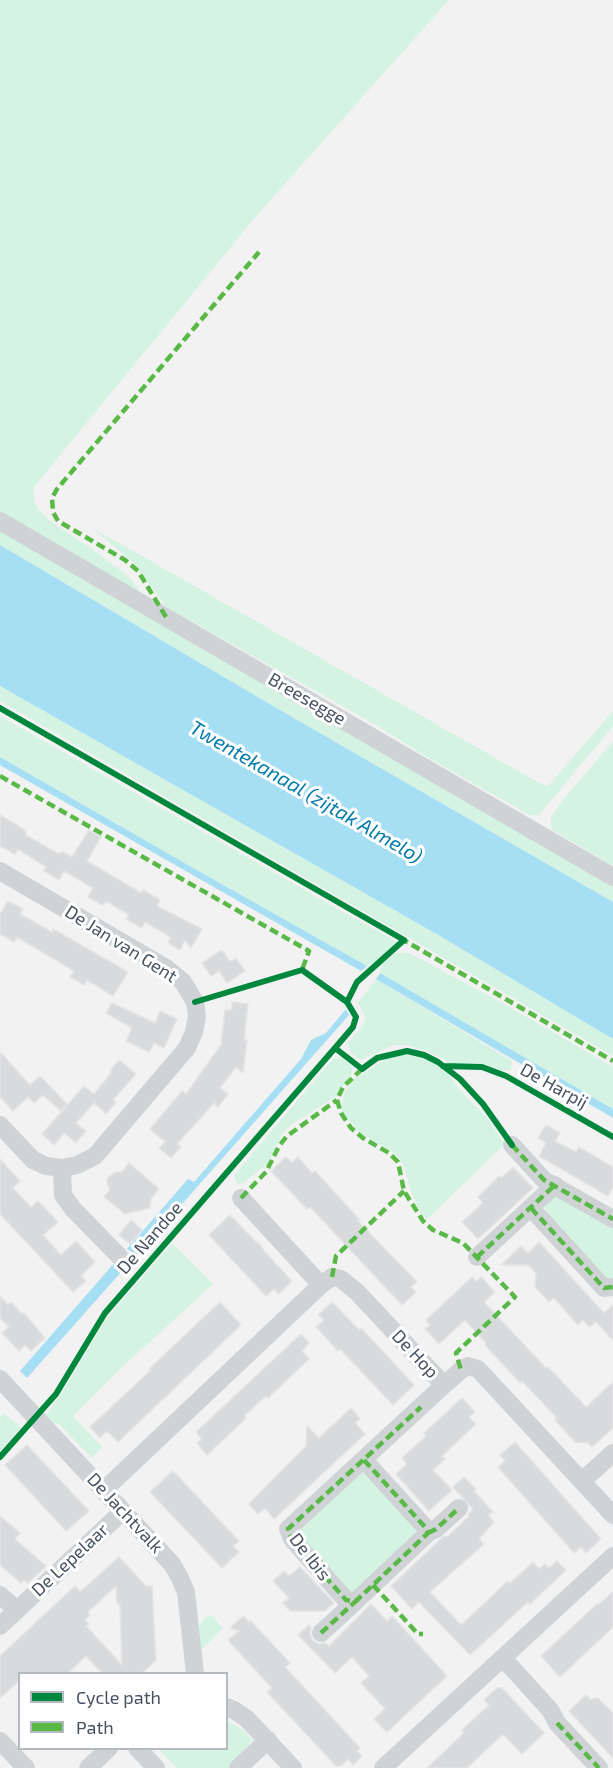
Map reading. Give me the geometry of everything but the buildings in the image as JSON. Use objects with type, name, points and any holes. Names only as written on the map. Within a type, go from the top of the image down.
[{"type":"street","name":"Breesegge","points":[[0,521],[613,877]]},
{"type":"street","name":"De Jan van Gent","points":[[0,871],[166,968],[183,982],[195,1002],[197,1016],[194,1032],[187,1048],[95,1156],[77,1165],[62,1168]]},
{"type":"street","points":[[0,1125],[33,1160],[46,1166],[62,1168],[63,1195],[73,1209],[118,1256]]},
{"type":"street","points":[[512,1145],[544,1180],[613,1219]]},
{"type":"street","points":[[477,1257],[555,1185]]},
{"type":"street","points":[[104,1490],[321,1285],[241,1198]]},
{"type":"street","points":[[531,1208],[604,1288],[613,1287]]},
{"type":"street","name":"De Hop","points":[[321,1285],[332,1277],[341,1279],[357,1292],[444,1385],[468,1366],[477,1369],[613,1515]]},
{"type":"street","name":"De Jachtvalk","points":[[0,1379],[172,1564],[186,1592],[195,1672]]},
{"type":"street","name":"De Ibis","points":[[356,1600],[346,1600],[292,1539],[288,1529],[444,1385]]},
{"type":"street","points":[[582,1481],[613,1453]]},
{"type":"street","points":[[364,1460],[428,1533]]},
{"type":"street","points":[[321,1633],[428,1533],[436,1529],[459,1508]]},
{"type":"street","name":"De Lepelaar","points":[[0,1626],[123,1511]]},
{"type":"street","points":[[383,1768],[613,1556]]},
{"type":"street","name":"De Lepelaar","points":[[0,1595],[17,1610]]},
{"type":"street","points":[[503,1658],[551,1712],[556,1723],[599,1768]]},
{"type":"street","points":[[228,1708],[247,1719],[293,1768]]},
{"type":"street","points":[[238,1768],[268,1740]]},
{"type":"street","points":[[0,1741],[26,1768]]},
{"type":"street","points":[[88,1768],[108,1750]]},
{"type":"street","points":[[138,1750],[156,1768]]},
{"type":"green space","points":[[0,0],[449,0],[257,215],[34,487],[34,501],[38,509],[49,520],[128,576],[144,597],[0,515]]},
{"type":"green space","points":[[91,527],[539,783],[548,786],[613,711],[613,726],[539,815],[529,815],[376,725],[166,607],[133,562]]},
{"type":"green space","points":[[0,529],[613,882],[613,902],[0,545]]},
{"type":"green space","points":[[0,686],[440,936],[613,1039],[613,1056],[0,701]]},
{"type":"green space","points":[[0,716],[397,942],[380,959],[367,966],[202,873],[0,757]]},
{"type":"green space","points":[[613,741],[613,866],[551,829],[551,817]]},
{"type":"green space","points":[[396,953],[409,953],[499,1001],[613,1067],[613,1109],[380,973],[382,964]]},
{"type":"green space","points":[[376,979],[512,1061],[510,1070],[499,1070],[479,1063],[451,1065],[427,1051],[407,1045],[394,1045],[361,1060],[351,1053],[347,1044],[363,1026],[366,1018],[358,1003]]},
{"type":"green space","points":[[406,1054],[439,1065],[448,1073],[457,1087],[487,1118],[505,1144],[427,1219],[421,1213],[413,1197],[404,1167],[398,1157],[360,1133],[341,1110],[344,1093],[354,1079],[391,1056]]},
{"type":"green space","points":[[342,1058],[353,1068],[338,1095],[291,1125],[282,1134],[268,1163],[244,1183],[237,1184],[234,1175],[333,1059]]},
{"type":"green space","points":[[553,1197],[566,1197],[613,1225],[613,1278],[610,1280],[599,1275],[550,1223],[545,1207]]},
{"type":"green space","points":[[172,1243],[213,1284],[118,1371],[73,1416],[102,1447],[92,1458],[58,1423],[52,1424],[46,1415],[107,1318]]},
{"type":"green space","points":[[4,1414],[21,1427],[0,1451],[0,1418]]},
{"type":"green space","points":[[361,1473],[369,1473],[414,1524],[416,1531],[411,1541],[359,1588],[350,1592],[297,1533]]},
{"type":"green space","points":[[211,1615],[223,1628],[201,1650],[199,1627],[204,1618]]},
{"type":"green space","points":[[228,1722],[243,1730],[253,1741],[248,1745],[251,1748],[230,1768],[177,1768],[160,1750],[228,1750]]},
{"type":"water","name":"Twentekanaal (zijtak Almelo)","points":[[0,545],[613,902],[613,1039],[440,936],[0,686]]},
{"type":"water","points":[[0,757],[367,966],[361,971],[0,765]]},
{"type":"water","points":[[380,973],[613,1109],[613,1118],[376,979]]},
{"type":"water","points":[[346,1009],[349,1015],[137,1255],[127,1249],[188,1179],[194,1182],[301,1059],[311,1040],[326,1033]]},
{"type":"water","points":[[116,1261],[123,1270],[27,1378],[20,1371]]},
{"type":"marked path","points":[[166,617],[138,571],[125,560],[58,521],[53,512],[52,498],[57,489],[259,252]]},
{"type":"marked path","points":[[0,776],[309,951],[302,970]]},
{"type":"marked path","points":[[400,938],[613,1061]]},
{"type":"marked path","points":[[362,1069],[343,1087],[337,1100],[341,1113],[351,1128],[389,1153],[398,1162],[404,1191],[423,1221],[433,1230],[463,1243],[515,1297],[456,1353],[461,1370]]},
{"type":"marked path","points":[[241,1198],[266,1172],[279,1146],[287,1136],[337,1100]]},
{"type":"marked path","points":[[512,1145],[544,1180],[613,1219]]},
{"type":"marked path","points":[[477,1257],[555,1185]]},
{"type":"marked path","points":[[332,1277],[336,1256],[404,1191]]},
{"type":"marked path","points":[[531,1208],[604,1288],[613,1287]]},
{"type":"marked path","points":[[364,1460],[428,1533],[356,1601],[346,1600],[292,1539],[288,1529],[421,1407]]},
{"type":"marked path","points":[[428,1533],[436,1529],[459,1508]]},
{"type":"marked path","points":[[373,1585],[418,1634],[423,1634]]},
{"type":"marked path","points":[[321,1633],[356,1601]]},
{"type":"marked path","points":[[557,1723],[599,1768]]},
{"type":"cycle path","points":[[0,708],[404,940],[357,982],[347,1002]]},
{"type":"cycle path","name":"De Nandoe","points":[[0,1457],[56,1394],[105,1313],[353,1027],[356,1017],[347,1002],[302,970],[195,1002]]},
{"type":"cycle path","points":[[335,1048],[362,1069],[377,1058],[407,1051],[424,1055],[438,1062],[460,1079],[483,1104],[512,1145]]},
{"type":"cycle path","name":"De Harpij","points":[[443,1066],[482,1067],[506,1076],[613,1137]]}]
